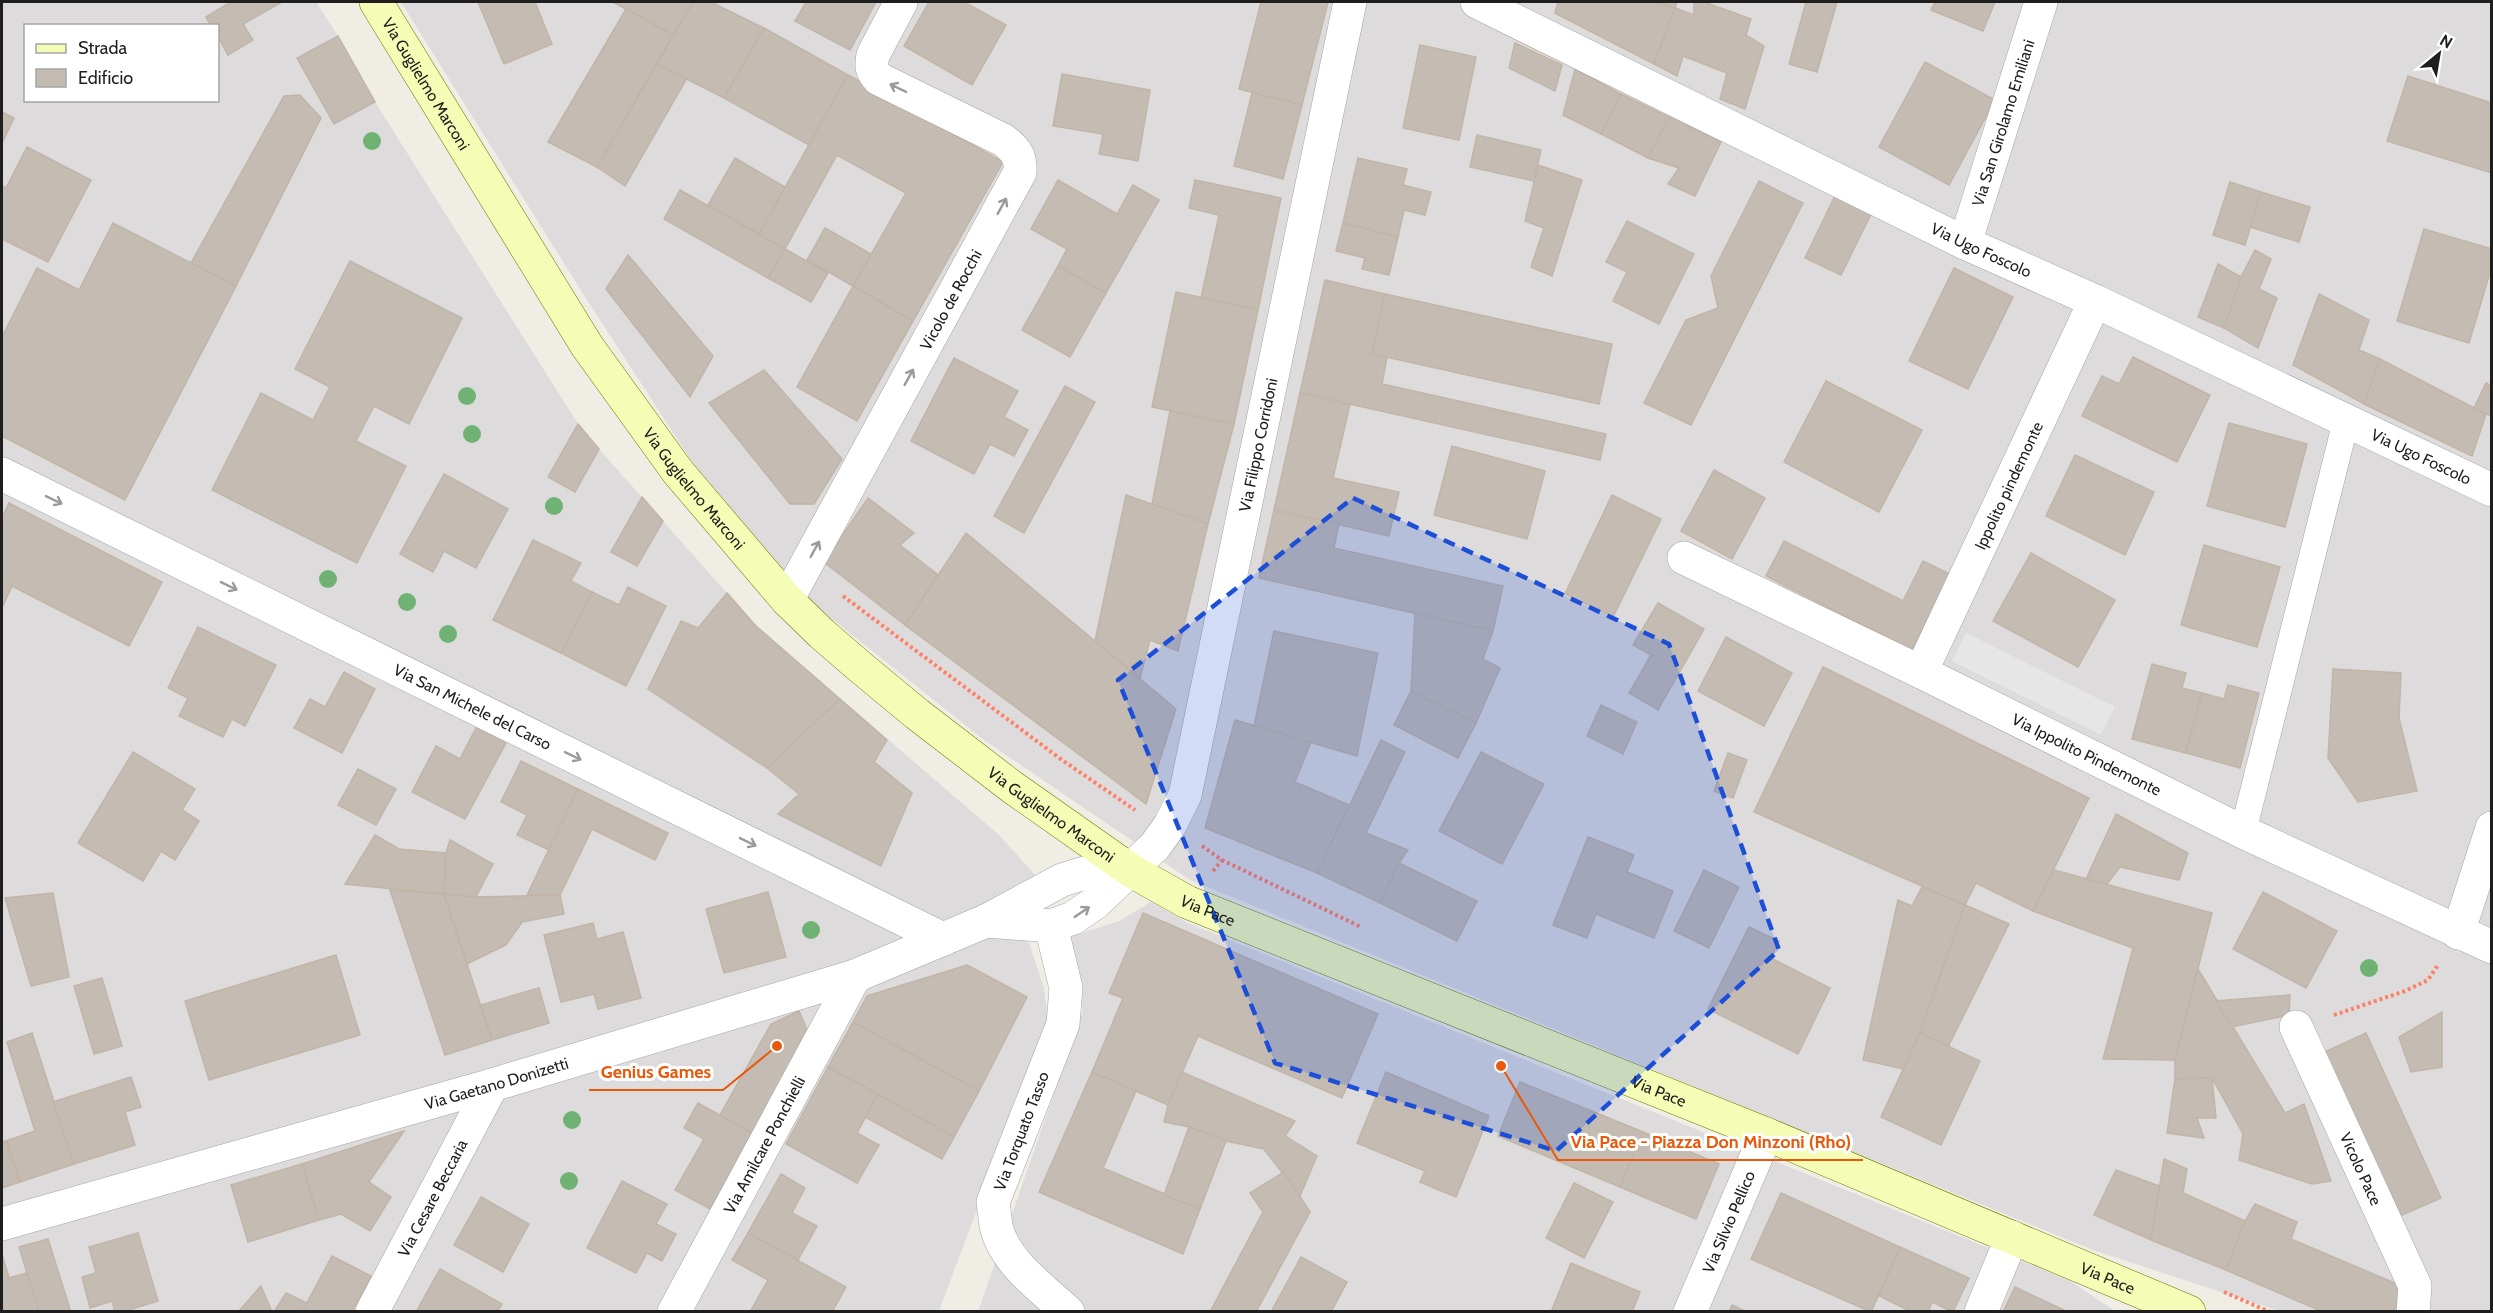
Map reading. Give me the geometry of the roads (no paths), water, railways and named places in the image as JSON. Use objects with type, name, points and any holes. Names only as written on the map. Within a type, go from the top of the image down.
[{"type":"street","name":"Via Guglielmo Marconi","points":[[376,2],[587,346],[678,472],[787,600],[822,634],[917,714],[1012,787],[1130,870]]},
{"type":"street","name":"Vicolo de Rocchi","points":[[787,600],[1020,172],[1021,159],[1014,148],[1003,140],[879,79],[873,73],[871,64],[901,2]]},
{"type":"street","name":"Via Filippo Corridoni","points":[[1051,926],[1072,918],[1095,903],[1155,846],[1170,825],[1185,795],[1350,2]]},
{"type":"street","name":"Via Ugo Foscolo","points":[[1477,2],[1965,243],[2095,301],[2492,490]]},
{"type":"street","name":"Via San Girolamo Emiliani","points":[[1965,243],[2041,2]]},
{"type":"street","name":"Ippolito pindemonte","points":[[1921,672],[2095,301]]},
{"type":"street","name":"Via San Michele del Carso","points":[[2,474],[943,939]]},
{"type":"street","name":"Via Ippolito Pindemonte","points":[[1684,558],[1921,672],[2242,832],[2492,947]]},
{"type":"street","points":[[2458,933],[2492,828]]},
{"type":"street","name":"Via Gaetano Donizetti","points":[[2,1224],[492,1085],[855,976],[986,921],[1062,880],[1088,872],[1130,870]]},
{"type":"street","name":"Via Pace","points":[[1130,870],[1187,902],[1766,1134],[2189,1311]]},
{"type":"street","points":[[986,921],[1051,926]]},
{"type":"street","name":"Via Torquato Tasso","points":[[1051,926],[1066,988],[1063,1024],[993,1202],[997,1228],[1011,1257],[1068,1311]]},
{"type":"street","name":"Via Amilcare Ponchielli","points":[[674,1311],[855,976]]},
{"type":"street","name":"Vicolo Pace","points":[[2296,1027],[2415,1286],[2413,1311]]},
{"type":"street","name":"Via Cesare Beccaria","points":[[372,1311],[492,1085]]},
{"type":"street","name":"Via Silvio Pellico","points":[[1690,1311],[1766,1134]]},
{"type":"street","points":[[1981,1311],[2012,1237]]},
{"type":"lane","points":[[2242,832],[2346,421]]},
{"type":"place","name":"Genius Games","points":[[777,1046]]},
{"type":"place","name":"Via Pace - Piazza Don Minzoni (Rho)","points":[[1501,1066]]}]
